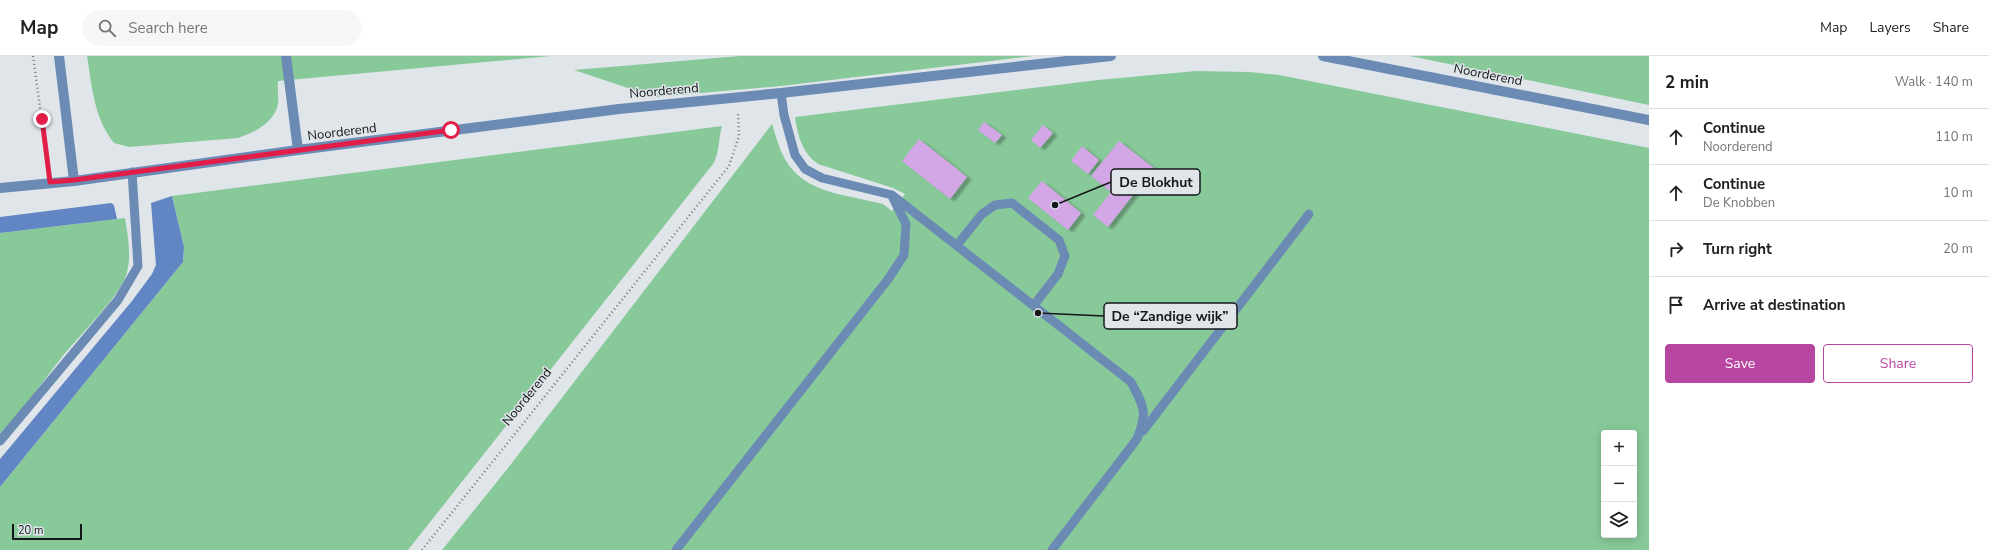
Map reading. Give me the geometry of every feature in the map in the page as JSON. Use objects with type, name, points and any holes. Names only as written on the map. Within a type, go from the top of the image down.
[{"type":"street","points":[[59,56],[74,180]]},
{"type":"street","points":[[286,56],[298,150]]},
{"type":"street","name":"Noorderend","points":[[0,188],[74,180],[619,108],[781,93],[1111,56]]},
{"type":"street","name":"Noorderend","points":[[1322,56],[1649,120]]},
{"type":"lane","points":[[781,93],[784,115],[795,155],[805,169],[822,178],[892,195],[1131,382],[1142,404],[1144,420],[1138,439]]},
{"type":"lane","points":[[0,441],[118,300],[138,266],[132,172]]},
{"type":"lane","points":[[676,550],[889,278],[904,255],[906,224],[892,195]]},
{"type":"lane","points":[[957,245],[982,214],[995,205],[1012,203],[1059,240],[1065,256],[1058,274],[1034,305]]},
{"type":"lane","points":[[1052,550],[1309,214]]},
{"type":"path","points":[[33,56],[50,182]]},
{"type":"path","name":"Noorderend","points":[[422,550],[729,166],[739,136],[738,97]]},
{"type":"green space","points":[[87,56],[551,56],[278,81],[278,104],[276,111],[268,122],[251,133],[238,138],[129,147],[114,143],[102,123],[92,91]]},
{"type":"green space","points":[[740,56],[1033,56],[781,86],[655,97],[574,70]]},
{"type":"green space","points":[[1410,56],[1649,56],[1649,105]]},
{"type":"green space","points":[[1196,71],[1249,72],[1279,75],[1649,148],[1649,550],[442,550],[508,468],[772,124],[779,147],[785,159],[793,171],[804,180],[828,191],[883,204],[892,211],[905,194],[893,188],[818,164],[804,149],[795,117],[1098,80]]},
{"type":"green space","points":[[722,126],[717,155],[713,164],[408,550],[0,550],[0,487],[183,262],[184,247],[172,196]]},
{"type":"green space","points":[[125,218],[129,247],[129,262],[126,276],[122,285],[62,357],[0,437],[0,233]]},
{"type":"water","points":[[172,196],[184,247],[183,262],[0,487],[0,459],[132,301],[152,274],[156,265],[151,203]]},
{"type":"water","points":[[111,203],[114,205],[117,219],[0,233],[0,217]]},
{"type":"building","points":[[984,122],[1002,135],[995,143],[978,130]]},
{"type":"building","points":[[1043,125],[1053,133],[1040,148],[1031,140]]},
{"type":"building","points":[[919,139],[967,177],[950,199],[902,161]]},
{"type":"building","points":[[1119,141],[1154,168],[1108,227],[1093,215],[1111,192],[1091,176]]},
{"type":"building","points":[[1082,146],[1099,160],[1088,174],[1071,161]]},
{"type":"building","points":[[1042,181],[1081,213],[1068,230],[1028,198]]},
{"type":"place","name":"De Blokhut","points":[[1055,205]]},
{"type":"place","name":"De “Zandige wijk”","points":[[1038,313]]},
{"type":"route","points":[[42,119],[50,182],[451,130]]}]
